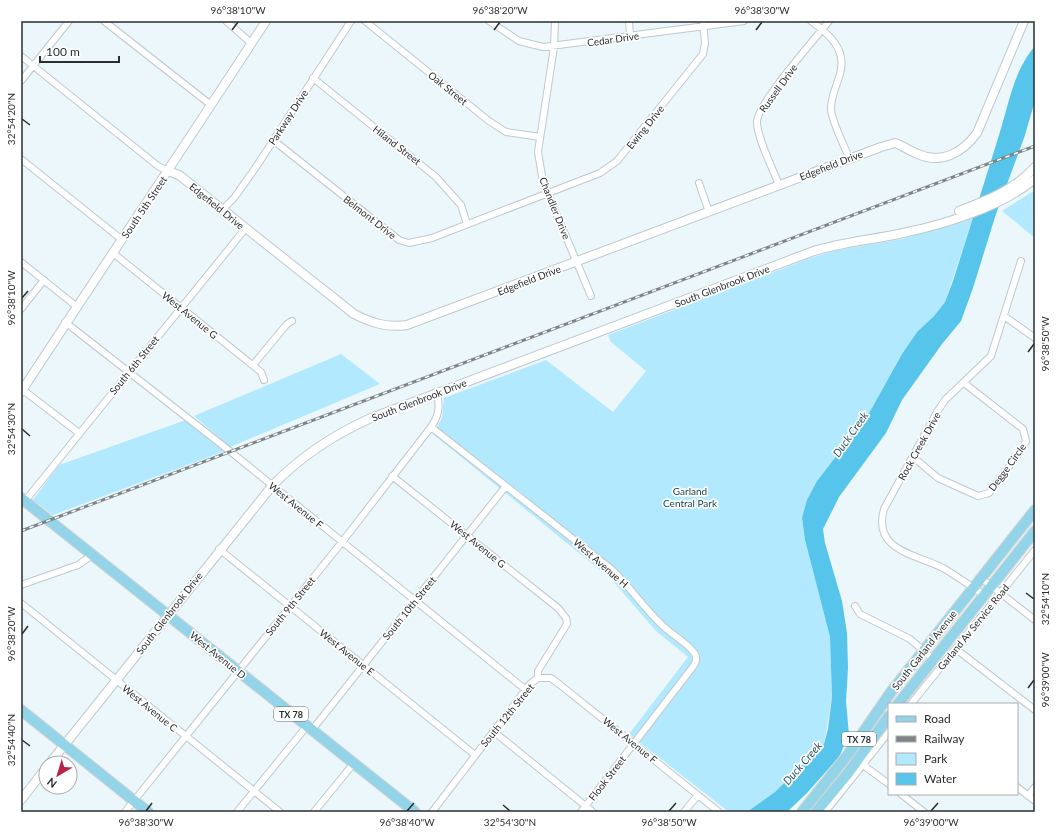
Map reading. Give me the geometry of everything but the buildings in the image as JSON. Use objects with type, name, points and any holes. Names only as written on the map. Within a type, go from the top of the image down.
[{"type":"main road","name":"West Avenue D","points":[[23,500],[416,812]]},
{"type":"main road","name":"South Garland Avenue","points":[[802,812],[849,753],[891,692],[1035,510]]},
{"type":"main road","name":"South Garland Avenue","points":[[902,702],[933,659],[1035,531]]},
{"type":"main road","points":[[21,710],[148,812]]},
{"type":"main road","name":"TX 78","points":[[816,812],[849,772],[888,717]]},
{"type":"street","points":[[21,81],[69,21]]},
{"type":"street","points":[[104,21],[210,105]]},
{"type":"street","points":[[226,21],[252,43]]},
{"type":"street","name":"South 5th Street","points":[[22,391],[65,322],[168,171],[266,21]]},
{"type":"street","name":"Parkway Drive","points":[[222,210],[234,198],[351,21]]},
{"type":"street","name":"Oak Street","points":[[365,21],[489,121],[506,132],[540,137]]},
{"type":"street","name":"Cedar Drive","points":[[489,21],[519,41],[543,47],[554,47],[703,24],[744,21]]},
{"type":"street","name":"Chandler Drive","points":[[555,21],[554,47],[538,152],[539,165],[548,194],[591,296]]},
{"type":"street","points":[[629,21],[630,36]]},
{"type":"street","points":[[812,21],[832,37],[838,47],[842,63],[832,100],[831,111],[849,158]]},
{"type":"street","name":"Russell Drive","points":[[779,185],[758,129],[757,121],[767,100],[829,21]]},
{"type":"street","name":"Edgefield Drive","points":[[21,56],[158,166],[178,175],[354,314],[370,322],[388,327],[407,326],[849,158],[895,143],[918,155],[935,158],[948,157],[962,149],[977,133],[1024,21]]},
{"type":"street","name":"Ewing Drive","points":[[548,194],[600,173],[617,161],[703,54],[705,43],[703,24]]},
{"type":"street","name":"Hiland Street","points":[[313,78],[436,177],[461,205],[467,224]]},
{"type":"street","name":"Belmont Drive","points":[[273,140],[399,240],[409,243],[416,242],[548,194]]},
{"type":"street","points":[[21,159],[121,239]]},
{"type":"street","name":"South Glenbrook Drive","points":[[57,755],[219,549],[272,486],[295,464],[328,439],[371,418],[811,252],[845,242],[936,226],[1001,194],[1020,181],[1035,167]]},
{"type":"street","name":"South Glenbrook Drive","points":[[954,216],[998,202],[1018,192],[1035,179]]},
{"type":"street","points":[[699,184],[709,212]]},
{"type":"street","name":"South 6th Street","points":[[23,500],[245,229]]},
{"type":"street","name":"West Avenue G","points":[[113,253],[253,365],[261,372],[264,380]]},
{"type":"street","name":"Rock Creek Drive","points":[[984,595],[942,567],[894,548],[883,531],[883,510],[941,406],[991,356],[1021,261]]},
{"type":"street","points":[[21,262],[76,306]]},
{"type":"street","points":[[21,309],[44,280]]},
{"type":"street","points":[[1004,316],[1035,338]]},
{"type":"street","points":[[253,365],[287,324],[292,321]]},
{"type":"street","name":"West Avenue F","points":[[65,322],[129,371],[526,690]]},
{"type":"street","name":"Degge Circle","points":[[913,456],[938,478],[978,496],[989,493],[1023,448],[1026,441],[1023,429],[964,383]]},
{"type":"street","points":[[22,391],[79,433]]},
{"type":"street","name":"South 9th Street","points":[[125,812],[342,542],[431,427],[439,410],[437,393]]},
{"type":"street","name":"West Avenue H","points":[[431,427],[610,568],[627,583],[659,623],[690,648],[696,656],[696,663],[634,743]]},
{"type":"street","name":"West Avenue G","points":[[392,476],[563,613]]},
{"type":"street","name":"South 10th Street","points":[[237,812],[363,665],[506,486]]},
{"type":"street","name":"West Avenue E","points":[[219,549],[475,755]]},
{"type":"street","name":"Garland Av Service Road","points":[[912,703],[1035,550]]},
{"type":"street","points":[[21,585],[78,565],[92,555]]},
{"type":"street","points":[[981,578],[1035,620]]},
{"type":"street","name":"West Avenue C","points":[[21,603],[185,737],[280,812]]},
{"type":"street","points":[[856,606],[860,614],[900,634],[933,659]]},
{"type":"street","name":"South 12th Street","points":[[432,812],[493,731],[526,690],[538,678],[538,671],[567,624],[563,613]]},
{"type":"street","points":[[956,649],[1035,710]]},
{"type":"street","name":"West Avenue F","points":[[538,678],[551,678],[560,684],[719,812]]},
{"type":"street","points":[[891,692],[902,702]]},
{"type":"street","points":[[493,731],[593,812]]},
{"type":"street","points":[[825,812],[888,733]]},
{"type":"street","name":"Flook Street","points":[[580,812],[634,743]]},
{"type":"street","points":[[314,812],[354,763]]},
{"type":"street","points":[[863,764],[888,783]]},
{"type":"street","points":[[21,800],[38,778]]},
{"type":"street","points":[[1028,796],[1035,787]]},
{"type":"street","points":[[1018,788],[1035,801]]},
{"type":"street","points":[[684,812],[698,795]]},
{"type":"street","points":[[902,795],[924,812]]},
{"type":"green space","points":[[1035,190],[1035,238],[1002,211]]},
{"type":"green space","name":"Garland Central Park","points":[[973,218],[945,302],[934,316],[917,332],[902,354],[868,415],[817,481],[802,518],[805,540],[830,637],[832,697],[824,744],[775,792],[747,812],[729,812],[629,734],[688,657],[656,631],[611,579],[433,434],[442,418],[444,398],[546,360],[613,412],[646,371],[611,342],[608,335],[813,257],[838,250],[902,239]]},
{"type":"green space","points":[[341,354],[380,384],[230,447],[194,416]]},
{"type":"green space","points":[[186,420],[225,451],[53,515],[33,500],[59,465]]},
{"type":"water","points":[[1035,46],[1035,101],[1024,138],[996,214],[961,321],[942,344],[902,400],[886,433],[839,497],[823,529],[825,543],[842,601],[847,633],[848,668],[846,701],[849,735],[839,757],[807,793],[787,812],[747,812],[775,792],[824,744],[828,729],[832,697],[830,637],[805,540],[802,518],[807,500],[817,481],[868,415],[902,354],[917,332],[934,316],[945,302],[982,190],[1012,89],[1022,67]]},
{"type":"railway","points":[[21,531],[1035,146]]},
{"type":"water label","name":"Duck Creek","points":[[850,434]]},
{"type":"water label","name":"Duck Creek","points":[[802,763]]}]
